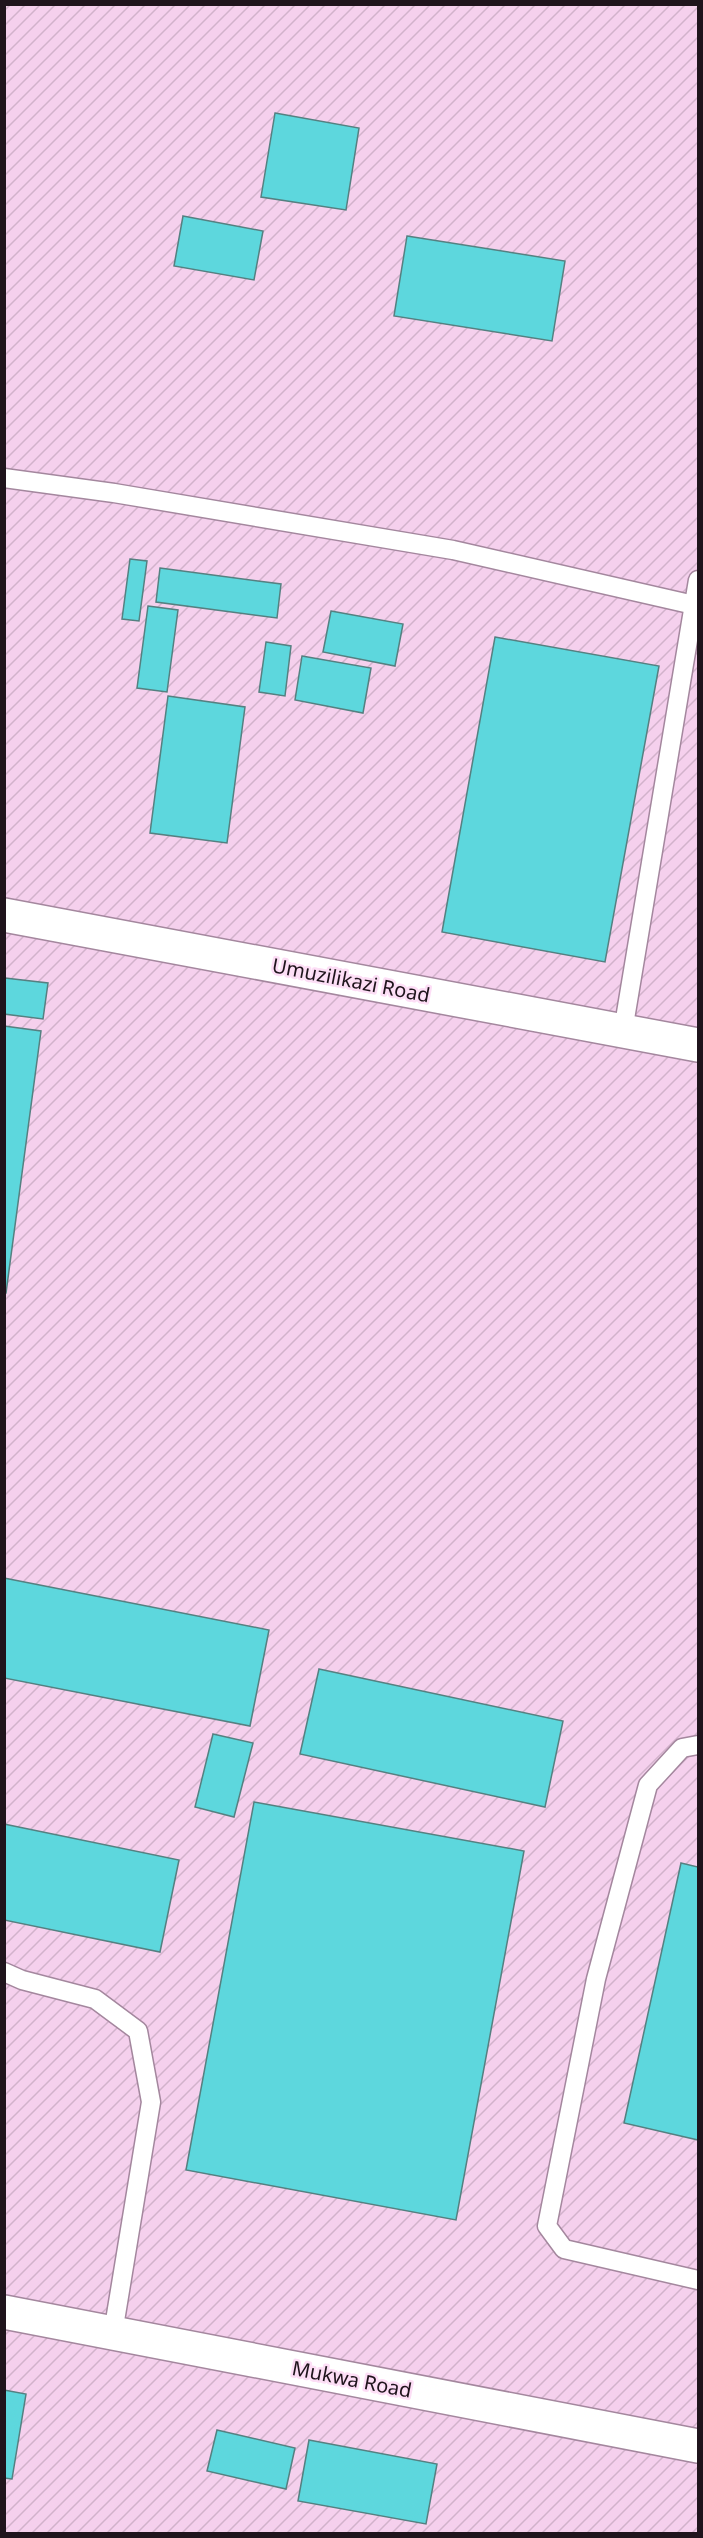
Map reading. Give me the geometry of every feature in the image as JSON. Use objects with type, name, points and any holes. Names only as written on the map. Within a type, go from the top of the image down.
[{"type":"street","name":"Umuzilikazi Road","points":[[4,915],[699,1045]]},
{"type":"street","name":"Mukwa Road","points":[[4,2312],[699,2446]]},
{"type":"lane","points":[[4,478],[114,493],[453,550],[694,605]]},
{"type":"lane","points":[[623,1031],[699,580]]},
{"type":"lane","points":[[699,1744],[682,1748],[648,1785],[596,1979],[547,2226],[564,2249],[699,2280]]},
{"type":"lane","points":[[4,1972],[22,1980],[94,1999],[138,2031],[151,2102],[113,2333]]},
{"type":"shaded area","points":[[5,5],[698,5],[698,2533],[5,2533]]},
{"type":"building","points":[[275,113],[359,128],[346,210],[261,197]]},
{"type":"building","points":[[183,216],[263,231],[254,280],[174,266]]},
{"type":"building","points":[[407,236],[565,261],[552,341],[394,316]]},
{"type":"building","points":[[130,559],[147,561],[139,621],[122,619]]},
{"type":"building","points":[[160,568],[281,584],[277,618],[156,602]]},
{"type":"building","points":[[148,606],[178,610],[167,692],[137,688]]},
{"type":"building","points":[[331,611],[403,624],[395,666],[323,652]]},
{"type":"building","points":[[495,637],[659,666],[605,962],[442,932]]},
{"type":"building","points":[[266,642],[291,646],[285,696],[259,692]]},
{"type":"building","points":[[302,656],[371,668],[363,713],[295,700]]},
{"type":"building","points":[[168,696],[245,707],[227,843],[150,833]]},
{"type":"building","points":[[5,978],[48,983],[43,1019],[4,1014]]},
{"type":"building","points":[[4,1026],[41,1031],[6,1293],[4,1293]]},
{"type":"building","points":[[4,1578],[269,1630],[250,1726],[4,1678]]},
{"type":"building","points":[[319,1669],[563,1721],[545,1807],[300,1754]]},
{"type":"building","points":[[213,1734],[253,1743],[234,1817],[195,1807]]},
{"type":"building","points":[[254,1802],[524,1851],[456,2220],[186,2170]]},
{"type":"building","points":[[4,1824],[179,1860],[160,1952],[4,1920]]},
{"type":"building","points":[[681,1863],[698,1867],[698,2140],[624,2123]]},
{"type":"building","points":[[4,2390],[26,2394],[12,2479],[4,2478]]},
{"type":"building","points":[[217,2430],[295,2448],[286,2489],[207,2471]]},
{"type":"building","points":[[309,2440],[437,2464],[426,2524],[298,2501]]}]
